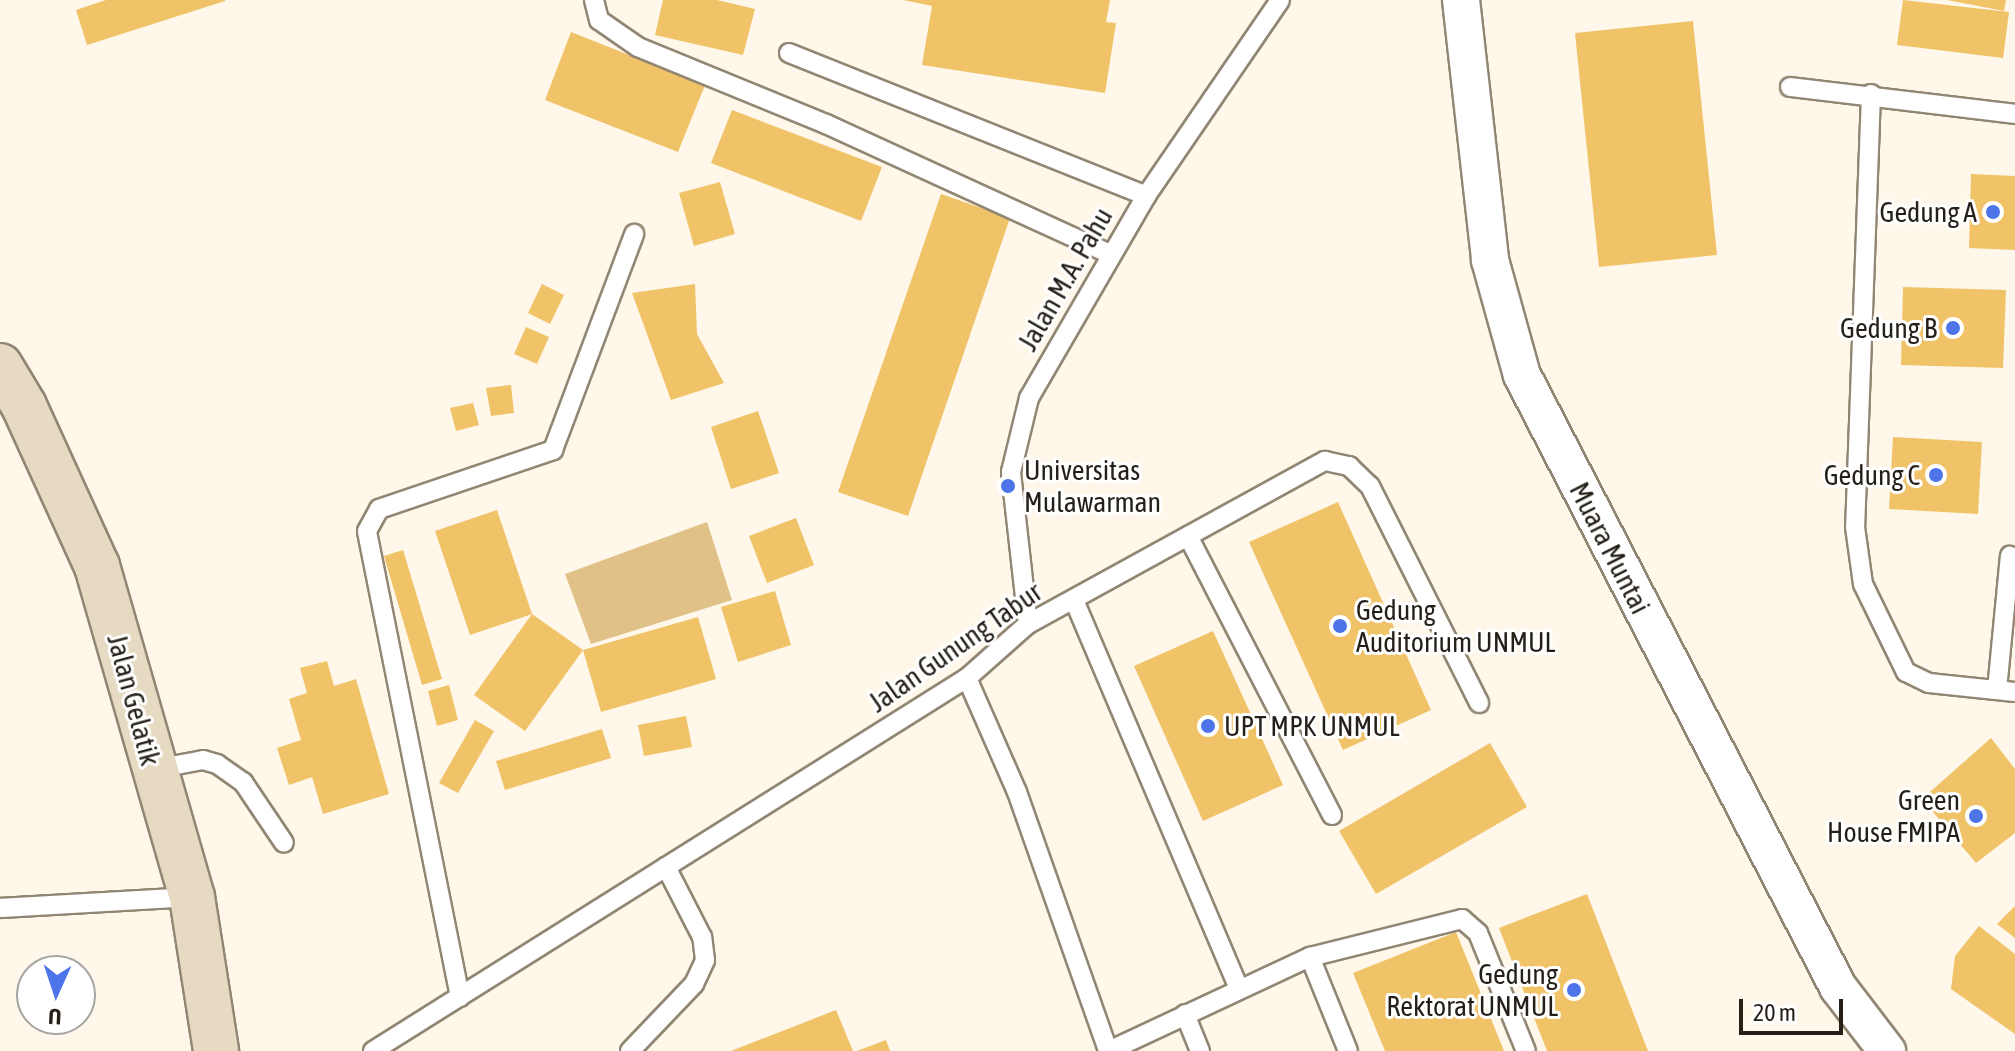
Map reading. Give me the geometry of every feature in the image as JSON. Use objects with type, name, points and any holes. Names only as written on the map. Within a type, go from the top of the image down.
[{"type":"street","name":"Muara Muntai","points":[[1461,0],[1490,260],[1522,375],[1838,987],[1887,1051]]},
{"type":"street","name":"Jalan Gelatik","points":[[0,366],[24,406],[97,566],[153,770],[192,897],[216,1051]]},
{"type":"lane","points":[[594,0],[599,20],[638,47],[826,124],[1110,254]]},
{"type":"lane","name":"Jalan M.A. Pahu","points":[[1028,624],[1011,472],[1016,437],[1029,398],[1146,196],[1280,0]]},
{"type":"lane","points":[[789,53],[1146,196]]},
{"type":"lane","points":[[1790,87],[1871,94],[2015,114]]},
{"type":"lane","points":[[1871,94],[1855,527],[1863,584],[1906,672],[1929,683],[2006,691],[2010,556]]},
{"type":"lane","points":[[460,997],[367,531],[379,509],[553,450],[634,234]]},
{"type":"lane","name":"Jalan Gunung Tabur","points":[[373,1051],[967,678],[1028,624],[1325,461],[1349,466],[1370,486],[1479,703]]},
{"type":"lane","points":[[1188,536],[1332,815]]},
{"type":"lane","points":[[1074,600],[1239,988]]},
{"type":"lane","points":[[967,678],[1017,792],[1108,1051],[1310,957],[1450,920],[1471,923],[1526,1051]]},
{"type":"lane","points":[[153,770],[203,760],[217,764],[243,782],[284,843]]},
{"type":"lane","points":[[630,1051],[653,1033],[694,984],[705,960],[702,937],[666,867]]},
{"type":"lane","points":[[0,908],[192,897]]},
{"type":"lane","points":[[1310,957],[1348,1051]]},
{"type":"lane","points":[[1185,1014],[1200,1051]]},
{"type":"shaded area","points":[[707,522],[732,600],[591,644],[565,574]]},
{"type":"building","points":[[106,0],[225,1],[87,45],[76,10]]},
{"type":"building","points":[[663,0],[717,0],[755,9],[743,55],[655,35]]},
{"type":"building","points":[[903,0],[1110,0],[1106,22],[1116,23],[1105,93],[922,65],[932,6]]},
{"type":"building","points":[[1903,0],[2009,12],[2003,58],[1897,45]]},
{"type":"building","points":[[1947,0],[2006,0],[2004,11]]},
{"type":"building","points":[[1693,21],[1717,255],[1599,267],[1575,33]]},
{"type":"building","points":[[571,32],[705,85],[678,152],[545,100]]},
{"type":"building","points":[[732,110],[882,167],[861,221],[711,163]]},
{"type":"building","name":"Gedung A","points":[[1971,174],[2015,176],[2015,250],[1969,248]]},
{"type":"building","points":[[720,182],[735,234],[694,246],[679,193]]},
{"type":"building","points":[[941,194],[1010,218],[908,516],[838,492]]},
{"type":"building","points":[[542,284],[564,295],[550,324],[528,313]]},
{"type":"building","points":[[695,284],[697,334],[724,383],[671,400],[632,293]]},
{"type":"building","name":"Gedung B","points":[[1903,287],[2006,290],[2003,368],[1901,365]]},
{"type":"building","points":[[526,327],[549,337],[537,364],[514,354]]},
{"type":"building","points":[[511,385],[514,413],[491,416],[486,388]]},
{"type":"building","points":[[473,403],[479,425],[456,431],[450,408]]},
{"type":"building","points":[[758,411],[779,473],[731,489],[711,427]]},
{"type":"building","name":"Gedung C","points":[[1893,437],[1982,442],[1978,514],[1889,509]]},
{"type":"building","name":"Gedung Auditorium UNMUL","points":[[1338,502],[1431,710],[1343,750],[1249,542]]},
{"type":"building","points":[[497,510],[532,614],[470,635],[435,531]]},
{"type":"building","points":[[796,518],[814,565],[767,583],[749,536]]},
{"type":"building","points":[[403,550],[442,679],[422,685],[384,556]]},
{"type":"building","points":[[775,591],[791,645],[738,662],[721,607]]},
{"type":"building","points":[[532,614],[583,650],[525,731],[474,695]]},
{"type":"building","points":[[698,617],[716,679],[601,712],[583,650]]},
{"type":"building","name":"UPT MPK UNMUL","points":[[1213,631],[1283,785],[1203,821],[1134,666]]},
{"type":"building","points":[[327,661],[334,686],[356,679],[389,794],[323,814],[312,777],[289,785],[277,748],[301,740],[289,699],[307,693],[300,668]]},
{"type":"building","points":[[449,685],[458,720],[437,726],[428,691]]},
{"type":"building","points":[[686,716],[692,747],[644,756],[638,725]]},
{"type":"building","points":[[475,720],[494,731],[458,793],[439,783]]},
{"type":"building","points":[[602,729],[611,758],[505,790],[496,761]]},
{"type":"building","name":"Green House FMIPA","points":[[1991,738],[2015,769],[2015,833],[1976,863],[1922,799]]},
{"type":"building","points":[[1490,743],[1527,807],[1376,894],[1339,831]]},
{"type":"building","name":"Gedung Rektorat UNMUL","points":[[1587,894],[1648,1051],[1547,1051],[1499,928]]},
{"type":"building","points":[[2015,906],[2015,938],[1997,924]]},
{"type":"building","points":[[1979,926],[2015,954],[2015,1034],[1951,989],[1955,956]]},
{"type":"building","name":"Gedung Rektorat UNMUL","points":[[1456,932],[1504,1051],[1385,1051],[1353,973]]},
{"type":"building","points":[[836,1010],[853,1051],[731,1051]]},
{"type":"building","points":[[886,1040],[890,1051],[857,1051]]},
{"type":"place","name":"Gedung A","points":[[1993,212]]},
{"type":"place","name":"Gedung B","points":[[1953,328]]},
{"type":"place","name":"Gedung C","points":[[1936,475]]},
{"type":"place","name":"Universitas Mulawarman","points":[[1008,486]]},
{"type":"place","name":"Gedung Auditorium UNMUL","points":[[1340,626]]},
{"type":"place","name":"UPT MPK UNMUL","points":[[1208,726]]},
{"type":"place","name":"Green House FMIPA","points":[[1976,816]]},
{"type":"place","name":"Gedung Rektorat UNMUL","points":[[1574,990]]}]
